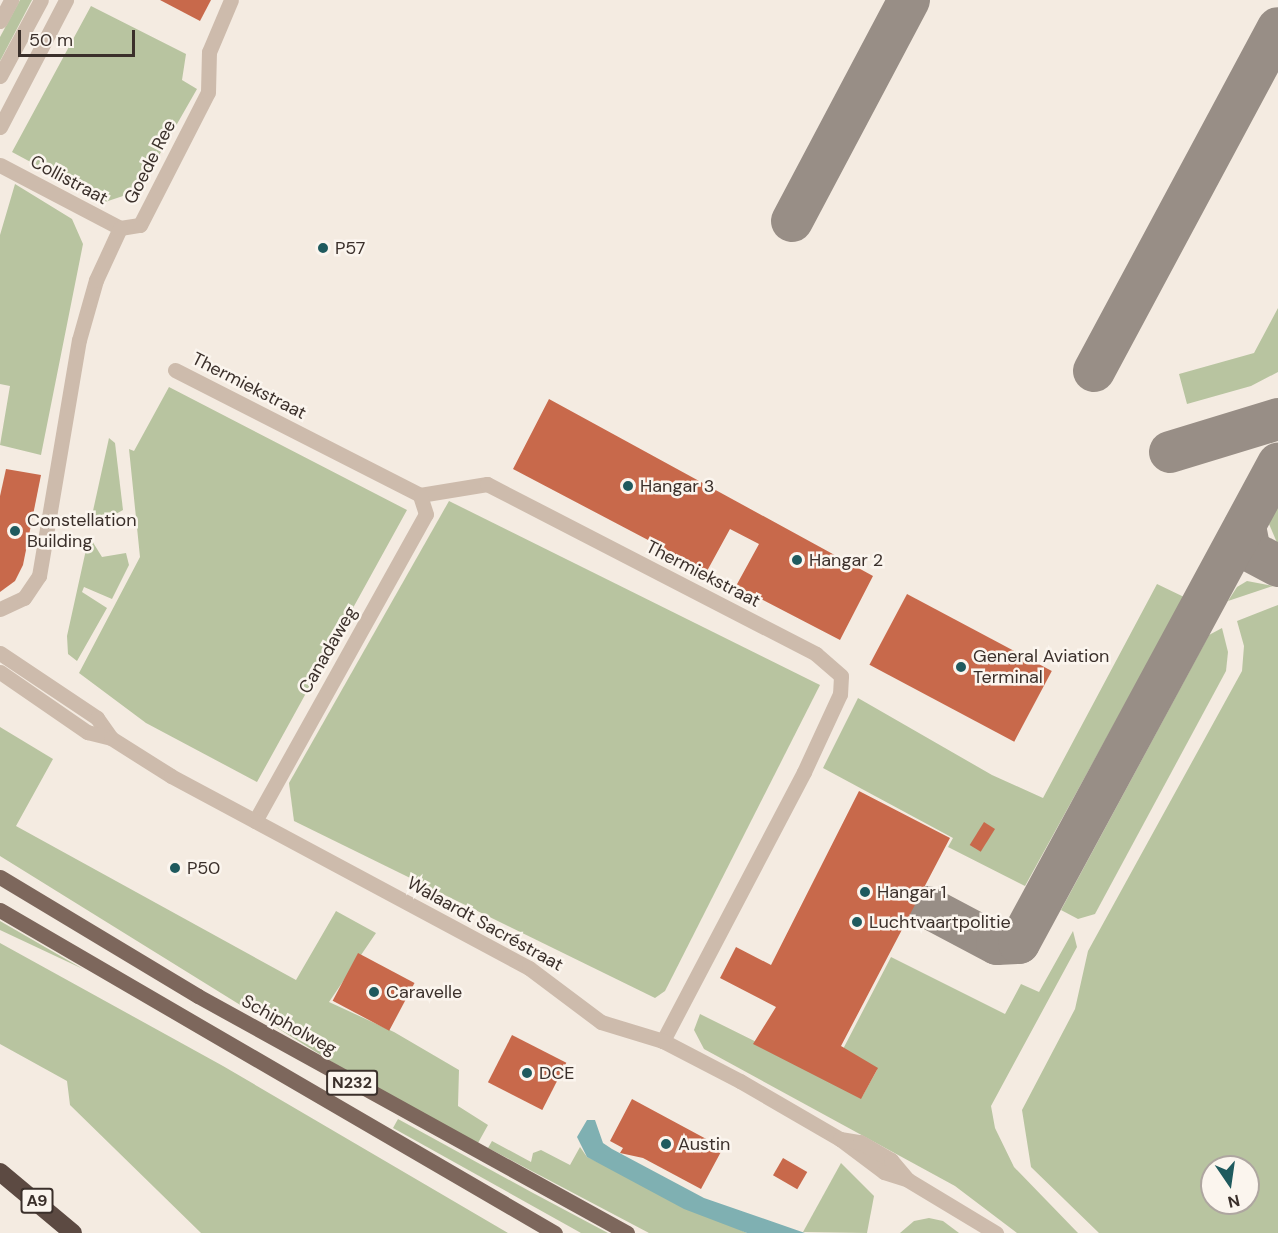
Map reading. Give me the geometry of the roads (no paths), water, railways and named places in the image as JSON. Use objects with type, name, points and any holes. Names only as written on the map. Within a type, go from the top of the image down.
[{"type":"highway","name":"A9","points":[[0,1172],[72,1233]]},
{"type":"main road","name":"Schipholweg","points":[[0,877],[208,1002],[627,1233]]},
{"type":"main road","name":"N232","points":[[0,910],[555,1233]]},
{"type":"street","points":[[0,21],[11,0]]},
{"type":"street","points":[[0,76],[41,0]]},
{"type":"street","points":[[0,126],[66,0]]},
{"type":"street","name":"Goede Ree","points":[[0,609],[15,605],[36,584],[59,469],[79,340],[96,280],[120,228],[140,225],[208,92],[208,52],[231,0]]},
{"type":"street","name":"Collistraat","points":[[0,165],[120,228]]},
{"type":"street","name":"Thermiekstraat","points":[[175,370],[420,495],[487,484],[816,654],[841,676],[840,694],[804,772],[663,1041]]},
{"type":"street","name":"Canadaweg","points":[[255,821],[426,514],[420,495]]},
{"type":"street","name":"Walaardt Sacréstraat","points":[[0,653],[40,682],[97,718],[111,738]]},
{"type":"street","name":"Walaardt Sacréstraat","points":[[0,672],[87,732],[111,738],[255,821],[529,968],[601,1022],[663,1041],[840,1139],[884,1172],[914,1183],[996,1233]]},
{"type":"water","points":[[587,1120],[595,1120],[603,1143],[612,1149],[704,1198],[805,1233],[747,1233],[684,1209],[587,1157],[577,1137]]},
{"type":"place","name":"P57","points":[[323,248]]},
{"type":"place","name":"Hangar 3","points":[[628,486]]},
{"type":"place","name":"Constellation Building","points":[[15,531]]},
{"type":"place","name":"Hangar 2","points":[[797,560]]},
{"type":"place","name":"General Aviation Terminal","points":[[961,667]]},
{"type":"place","name":"P50","points":[[175,868]]},
{"type":"place","name":"Hangar 1","points":[[865,892]]},
{"type":"place","name":"Luchtvaartpolitie","points":[[857,922]]},
{"type":"place","name":"Caravelle","points":[[374,992]]},
{"type":"place","name":"DCE","points":[[527,1073]]},
{"type":"place","name":"Austin","points":[[666,1144]]}]
